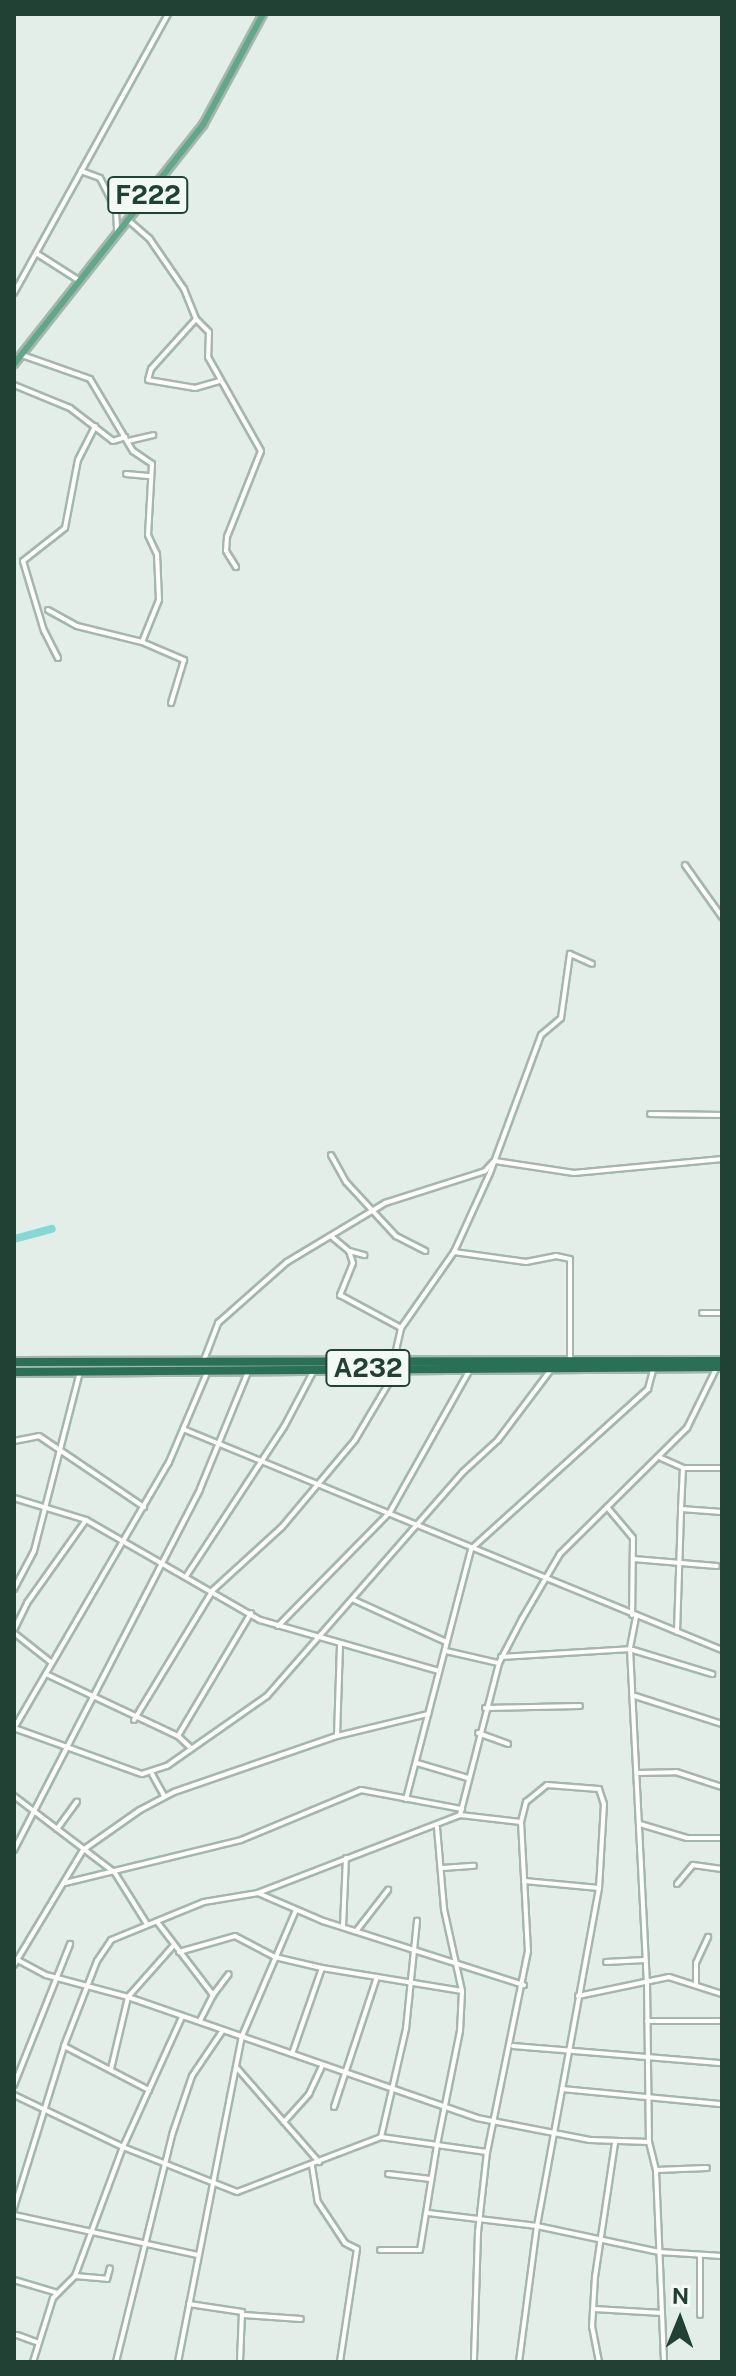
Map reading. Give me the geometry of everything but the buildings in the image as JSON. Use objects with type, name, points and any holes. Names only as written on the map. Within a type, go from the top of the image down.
[{"type":"highway","name":"A232","points":[[14,1372],[80,1372],[204,1361],[395,1365],[570,1361],[720,1365]]},
{"type":"highway","name":"A232","points":[[14,1362],[206,1375],[250,1369],[377,1365]]},
{"type":"highway","name":"A232","points":[[395,1365],[471,1368],[720,1365]]},
{"type":"main road","name":"F222","points":[[14,364],[217,105],[263,14]]},
{"type":"street","points":[[14,293],[168,14]]},
{"type":"street","points":[[81,171],[100,178],[116,210],[117,234]]},
{"type":"street","points":[[128,220],[149,238],[184,289],[196,319],[209,332],[208,357],[261,451],[227,537],[226,551],[236,567]]},
{"type":"street","points":[[36,253],[80,281]]},
{"type":"street","points":[[196,319],[151,369],[148,380],[195,388],[220,381]]},
{"type":"street","points":[[22,355],[90,379],[137,456],[152,464],[148,535],[157,554],[159,600],[142,642]]},
{"type":"street","points":[[14,385],[70,408],[114,442],[153,435]]},
{"type":"street","points":[[58,658],[44,631],[23,561],[65,528],[78,460],[95,426]]},
{"type":"street","points":[[126,474],[151,476]]},
{"type":"street","points":[[48,610],[62,621],[142,642],[184,660],[171,703]]},
{"type":"street","points":[[685,865],[722,917]]},
{"type":"street","points":[[134,1720],[213,1590],[282,1527],[355,1440],[395,1365],[401,1328],[454,1252],[494,1161],[541,1035],[561,1018],[567,1003],[570,954],[592,964]]},
{"type":"street","points":[[650,1114],[722,1115]]},
{"type":"street","points":[[331,1155],[346,1182],[396,1236],[425,1251]]},
{"type":"street","points":[[494,1161],[574,1173],[722,1159]]},
{"type":"street","points":[[204,1361],[218,1323],[287,1262],[373,1210],[415,1191],[488,1172]]},
{"type":"street","points":[[331,1236],[349,1251],[364,1255]]},
{"type":"street","points":[[349,1251],[353,1263],[340,1295],[401,1328]]},
{"type":"street","points":[[454,1252],[526,1262],[556,1256],[570,1259],[570,1361]]},
{"type":"street","points":[[702,1313],[722,1313]]},
{"type":"street","points":[[14,2208],[64,2046],[87,1986],[111,1940],[204,1902],[258,1893],[437,1827],[461,1812],[478,1733],[500,1660],[560,1554],[661,1458],[687,1428],[720,1365]]},
{"type":"street","points":[[187,1575],[264,1458],[314,1368]]},
{"type":"street","points":[[278,1626],[390,1512],[471,1368]]},
{"type":"street","points":[[152,1774],[267,1696],[533,1399],[552,1368]]},
{"type":"street","points":[[406,1799],[471,1549],[648,1389],[653,1368]]},
{"type":"street","points":[[14,1850],[94,1701],[221,1444],[223,1426],[250,1369]]},
{"type":"street","points":[[14,1589],[34,1551],[80,1372]]},
{"type":"street","points":[[165,1797],[152,1774],[68,1751],[14,1728],[144,1507],[206,1375]]},
{"type":"street","points":[[183,1429],[264,1458],[545,1581],[722,1650]]},
{"type":"street","points":[[14,1441],[39,1436],[59,1453],[144,1507]]},
{"type":"street","points":[[661,1458],[683,1468],[722,1468]]},
{"type":"street","points":[[677,1632],[683,1468]]},
{"type":"street","points":[[14,1498],[86,1520],[278,1626],[439,1671]]},
{"type":"street","points":[[607,1507],[633,1538],[632,1650],[650,2056],[649,2142],[656,2170],[664,2362]]},
{"type":"street","points":[[681,1509],[722,1512]]},
{"type":"street","points":[[52,1663],[14,1632],[27,1603],[86,1520]]},
{"type":"street","points":[[633,1559],[679,1559],[717,1566]]},
{"type":"street","points":[[354,1600],[446,1642]]},
{"type":"street","points":[[178,1736],[251,1613]]},
{"type":"street","points":[[337,1736],[340,1645]]},
{"type":"street","points":[[446,1651],[500,1660],[632,1650],[712,1674]]},
{"type":"street","points":[[46,1674],[134,1720],[178,1736],[191,1748]]},
{"type":"street","points":[[635,1696],[722,1724]]},
{"type":"street","points":[[485,1708],[580,1706]]},
{"type":"street","points":[[428,1714],[337,1736],[165,1797],[83,1850],[65,1883],[51,1897],[15,1961],[495,2122],[615,2143],[649,2142]]},
{"type":"street","points":[[478,1733],[508,1744]]},
{"type":"street","points":[[417,1763],[468,1778]]},
{"type":"street","points":[[637,1773],[676,1772],[722,1787]]},
{"type":"street","points":[[474,2362],[479,2217],[487,2152],[525,1985],[521,1822],[526,1802],[547,1785],[599,1789],[604,1804],[599,1888],[537,2226],[519,2362]]},
{"type":"street","points":[[65,1883],[241,1840],[361,1790],[521,1822]]},
{"type":"street","points":[[14,1796],[115,1873],[147,1924]]},
{"type":"street","points":[[57,1829],[77,1801]]},
{"type":"street","points":[[640,1824],[687,1838],[722,1838]]},
{"type":"street","points":[[380,2250],[420,2250],[460,2031],[462,1991],[444,1909],[437,1827]]},
{"type":"street","points":[[343,1926],[346,1858]]},
{"type":"street","points":[[677,1884],[693,1865],[722,1869]]},
{"type":"street","points":[[442,1868],[474,1866]]},
{"type":"street","points":[[524,1881],[599,1888]]},
{"type":"street","points":[[357,1930],[388,1890]]},
{"type":"street","points":[[258,1893],[296,1910],[417,1947],[525,1985]]},
{"type":"street","points":[[178,2362],[242,2036],[296,1910]]},
{"type":"street","points":[[381,2137],[417,1947],[417,1921]]},
{"type":"street","points":[[158,1923],[213,1995]]},
{"type":"street","points":[[179,1952],[235,1936],[275,1957],[322,1968],[462,1991]]},
{"type":"street","points":[[696,1983],[696,1963],[708,1937]]},
{"type":"street","points":[[14,2085],[70,1944]]},
{"type":"street","points":[[111,2069],[128,1997],[174,1945]]},
{"type":"street","points":[[606,1962],[645,1960]]},
{"type":"street","points":[[292,2054],[322,1968]]},
{"type":"street","points":[[200,2021],[213,1995],[229,1974]]},
{"type":"street","points":[[334,2107],[377,1977]]},
{"type":"street","points":[[578,1996],[669,1977],[696,1983],[722,1994]]},
{"type":"street","points":[[33,2362],[53,2298],[75,2276],[123,2147],[182,2017]]},
{"type":"street","points":[[647,2021],[719,2021]]},
{"type":"street","points":[[116,2362],[141,2244],[163,2164],[192,2076],[223,2030]]},
{"type":"street","points":[[64,2046],[149,2090]]},
{"type":"street","points":[[513,2046],[722,2063]]},
{"type":"street","points":[[284,2122],[309,2094],[322,2066]]},
{"type":"street","points":[[237,2068],[319,2162]]},
{"type":"street","points":[[562,2089],[651,2100],[722,2104]]},
{"type":"street","points":[[14,2095],[123,2147],[237,2192],[312,2166],[381,2137],[487,2152]]},
{"type":"street","points":[[599,2362],[594,2309],[599,2239],[615,2143]]},
{"type":"street","points":[[312,2166],[318,2202],[345,2243],[357,2249],[352,2307],[340,2362]]},
{"type":"street","points":[[656,2170],[707,2168]]},
{"type":"street","points":[[388,2174],[431,2179]]},
{"type":"street","points":[[428,2213],[537,2226],[659,2252],[722,2256]]},
{"type":"street","points":[[14,2215],[90,2234],[198,2255]]},
{"type":"street","points":[[700,2256],[700,2315]]},
{"type":"street","points":[[75,2276],[107,2279],[110,2268]]},
{"type":"street","points":[[14,2280],[59,2294]]},
{"type":"street","points":[[189,2304],[230,2307],[244,2315],[301,2319]]},
{"type":"street","points":[[594,2309],[662,2313]]},
{"type":"street","points":[[240,2362],[244,2315]]},
{"type":"street","points":[[17,2335],[39,2343]]},
{"type":"waterway","points":[[14,1239],[52,1229]]}]
